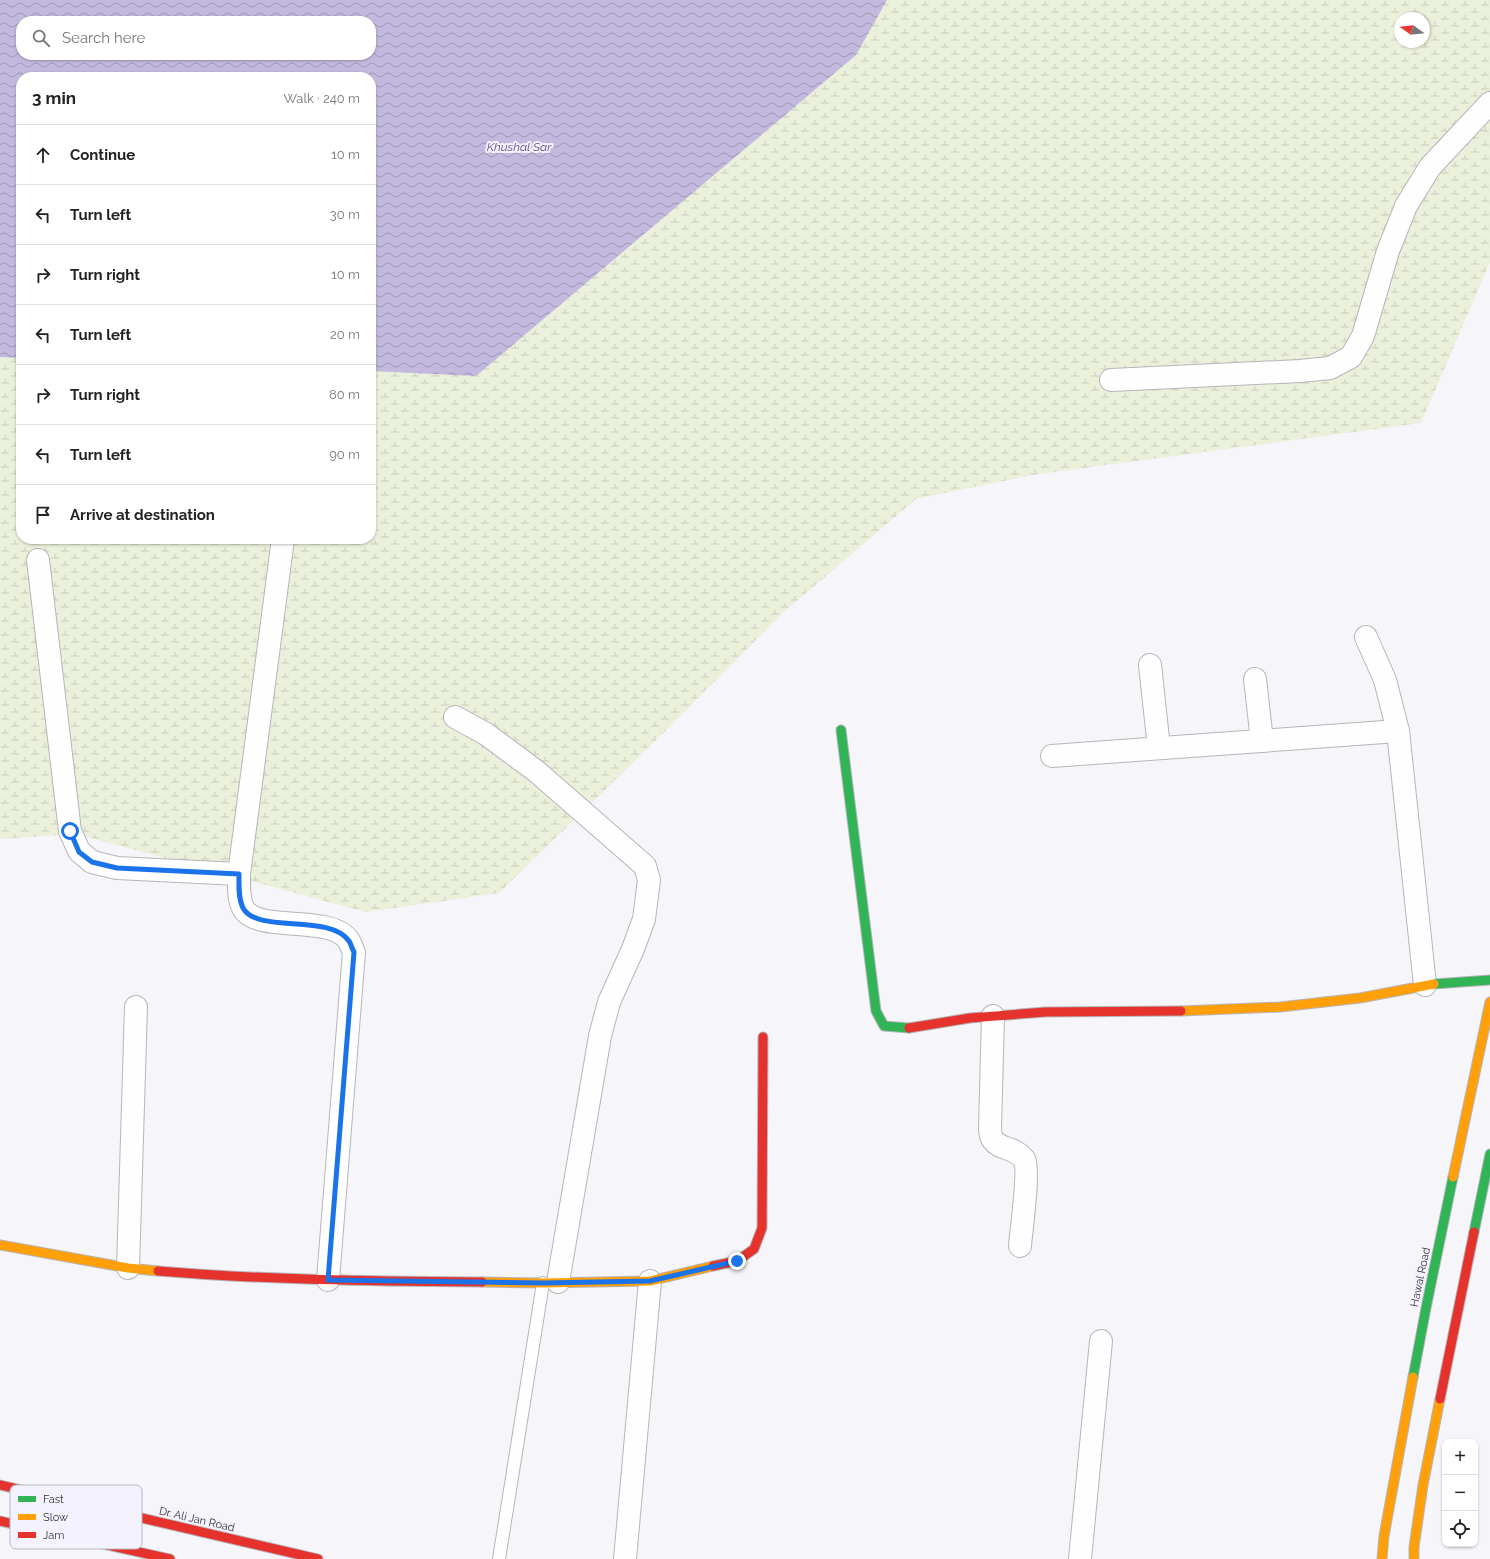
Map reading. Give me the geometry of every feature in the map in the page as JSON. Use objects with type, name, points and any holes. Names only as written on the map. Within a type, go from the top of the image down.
[{"type":"street","points":[[1111,380],[1300,371],[1330,368],[1350,357],[1363,336],[1388,251],[1406,206],[1430,168],[1490,103]]},
{"type":"street","points":[[282,544],[239,874],[240,896],[243,908],[249,915],[260,920],[325,927],[340,933],[349,940],[354,952],[328,1280]]},
{"type":"street","points":[[38,560],[70,831],[79,852],[92,862],[117,868],[239,874]]},
{"type":"street","points":[[1366,637],[1385,680],[1398,731],[1425,985]]},
{"type":"street","points":[[1150,665],[1159,748]]},
{"type":"street","points":[[1255,679],[1262,741]]},
{"type":"street","points":[[455,717],[486,734],[536,771],[645,866],[649,880],[644,919],[633,949],[609,1002],[600,1036],[551,1282]]},
{"type":"street","points":[[841,730],[876,1012],[884,1026],[905,1029],[970,1018],[1045,1012],[1203,1011],[1280,1007],[1360,998],[1425,985],[1490,980]]},
{"type":"street","points":[[1052,756],[1398,731]]},
{"type":"street","name":"Hawal Road","points":[[1382,1559],[1384,1536],[1425,1315],[1490,1002]]},
{"type":"street","points":[[128,1268],[136,1007]]},
{"type":"street","points":[[993,1016],[990,1128],[992,1140],[1002,1147],[1016,1151],[1025,1161],[1026,1176],[1020,1246]]},
{"type":"street","points":[[0,1245],[128,1268],[194,1274],[328,1280],[551,1282],[650,1281],[737,1261],[754,1249],[762,1228],[763,1037]]},
{"type":"street","points":[[1414,1559],[1414,1547],[1423,1485],[1490,1154]]},
{"type":"street","points":[[625,1559],[650,1281]]},
{"type":"street","points":[[1080,1559],[1101,1341]]},
{"type":"street","name":"Dr. Ali Jan Road","points":[[0,1485],[10,1487]]},
{"type":"street","name":"Dr. Ali Jan Road","points":[[142,1518],[318,1559]]},
{"type":"street","points":[[0,1521],[10,1523]]},
{"type":"street","points":[[125,1549],[170,1559]]},
{"type":"lane","points":[[499,1559],[551,1282]]},
{"type":"green space","points":[[0,0],[1490,0],[1490,262],[1421,423],[1032,475],[916,499],[785,611],[647,749],[499,893],[366,912],[76,834],[0,839]]},
{"type":"water","name":"Khushal Sar","points":[[0,0],[887,0],[856,55],[476,376],[376,371],[376,72],[16,72],[16,358],[0,357]]},
{"type":"traffic: fast","points":[[841,730],[876,1011],[884,1026],[909,1028]]},
{"type":"traffic: fast","points":[[1434,984],[1490,980]]},
{"type":"traffic: fast","points":[[1474,1232],[1490,1154]]},
{"type":"traffic: fast","points":[[1413,1377],[1453,1177]]},
{"type":"traffic: slow","points":[[1181,1011],[1280,1007],[1360,998],[1434,984]]},
{"type":"traffic: slow","points":[[1453,1177],[1490,1002]]},
{"type":"traffic: slow","points":[[0,1245],[128,1268],[158,1271]]},
{"type":"traffic: slow","points":[[482,1282],[543,1283],[650,1281],[713,1266]]},
{"type":"traffic: slow","points":[[1382,1559],[1384,1536],[1413,1377]]},
{"type":"traffic: slow","points":[[1414,1559],[1414,1547],[1423,1485],[1440,1399]]},
{"type":"traffic: jam","points":[[909,1028],[970,1018],[1045,1012],[1181,1011]]},
{"type":"traffic: jam","points":[[713,1266],[737,1261],[754,1249],[762,1228],[763,1037]]},
{"type":"traffic: jam","points":[[1440,1399],[1474,1232]]},
{"type":"traffic: jam","points":[[158,1271],[279,1278],[482,1282]]},
{"type":"traffic: jam","points":[[0,1485],[10,1487]]},
{"type":"traffic: jam","points":[[142,1518],[318,1559]]},
{"type":"traffic: jam","points":[[0,1521],[10,1523]]},
{"type":"traffic: jam","points":[[125,1549],[170,1559]]},
{"type":"route","points":[[70,831],[79,852],[92,862],[117,868],[239,874],[240,896],[243,908],[249,915],[260,920],[325,927],[340,933],[349,940],[354,952],[328,1280],[544,1283],[650,1281],[737,1261]]}]
